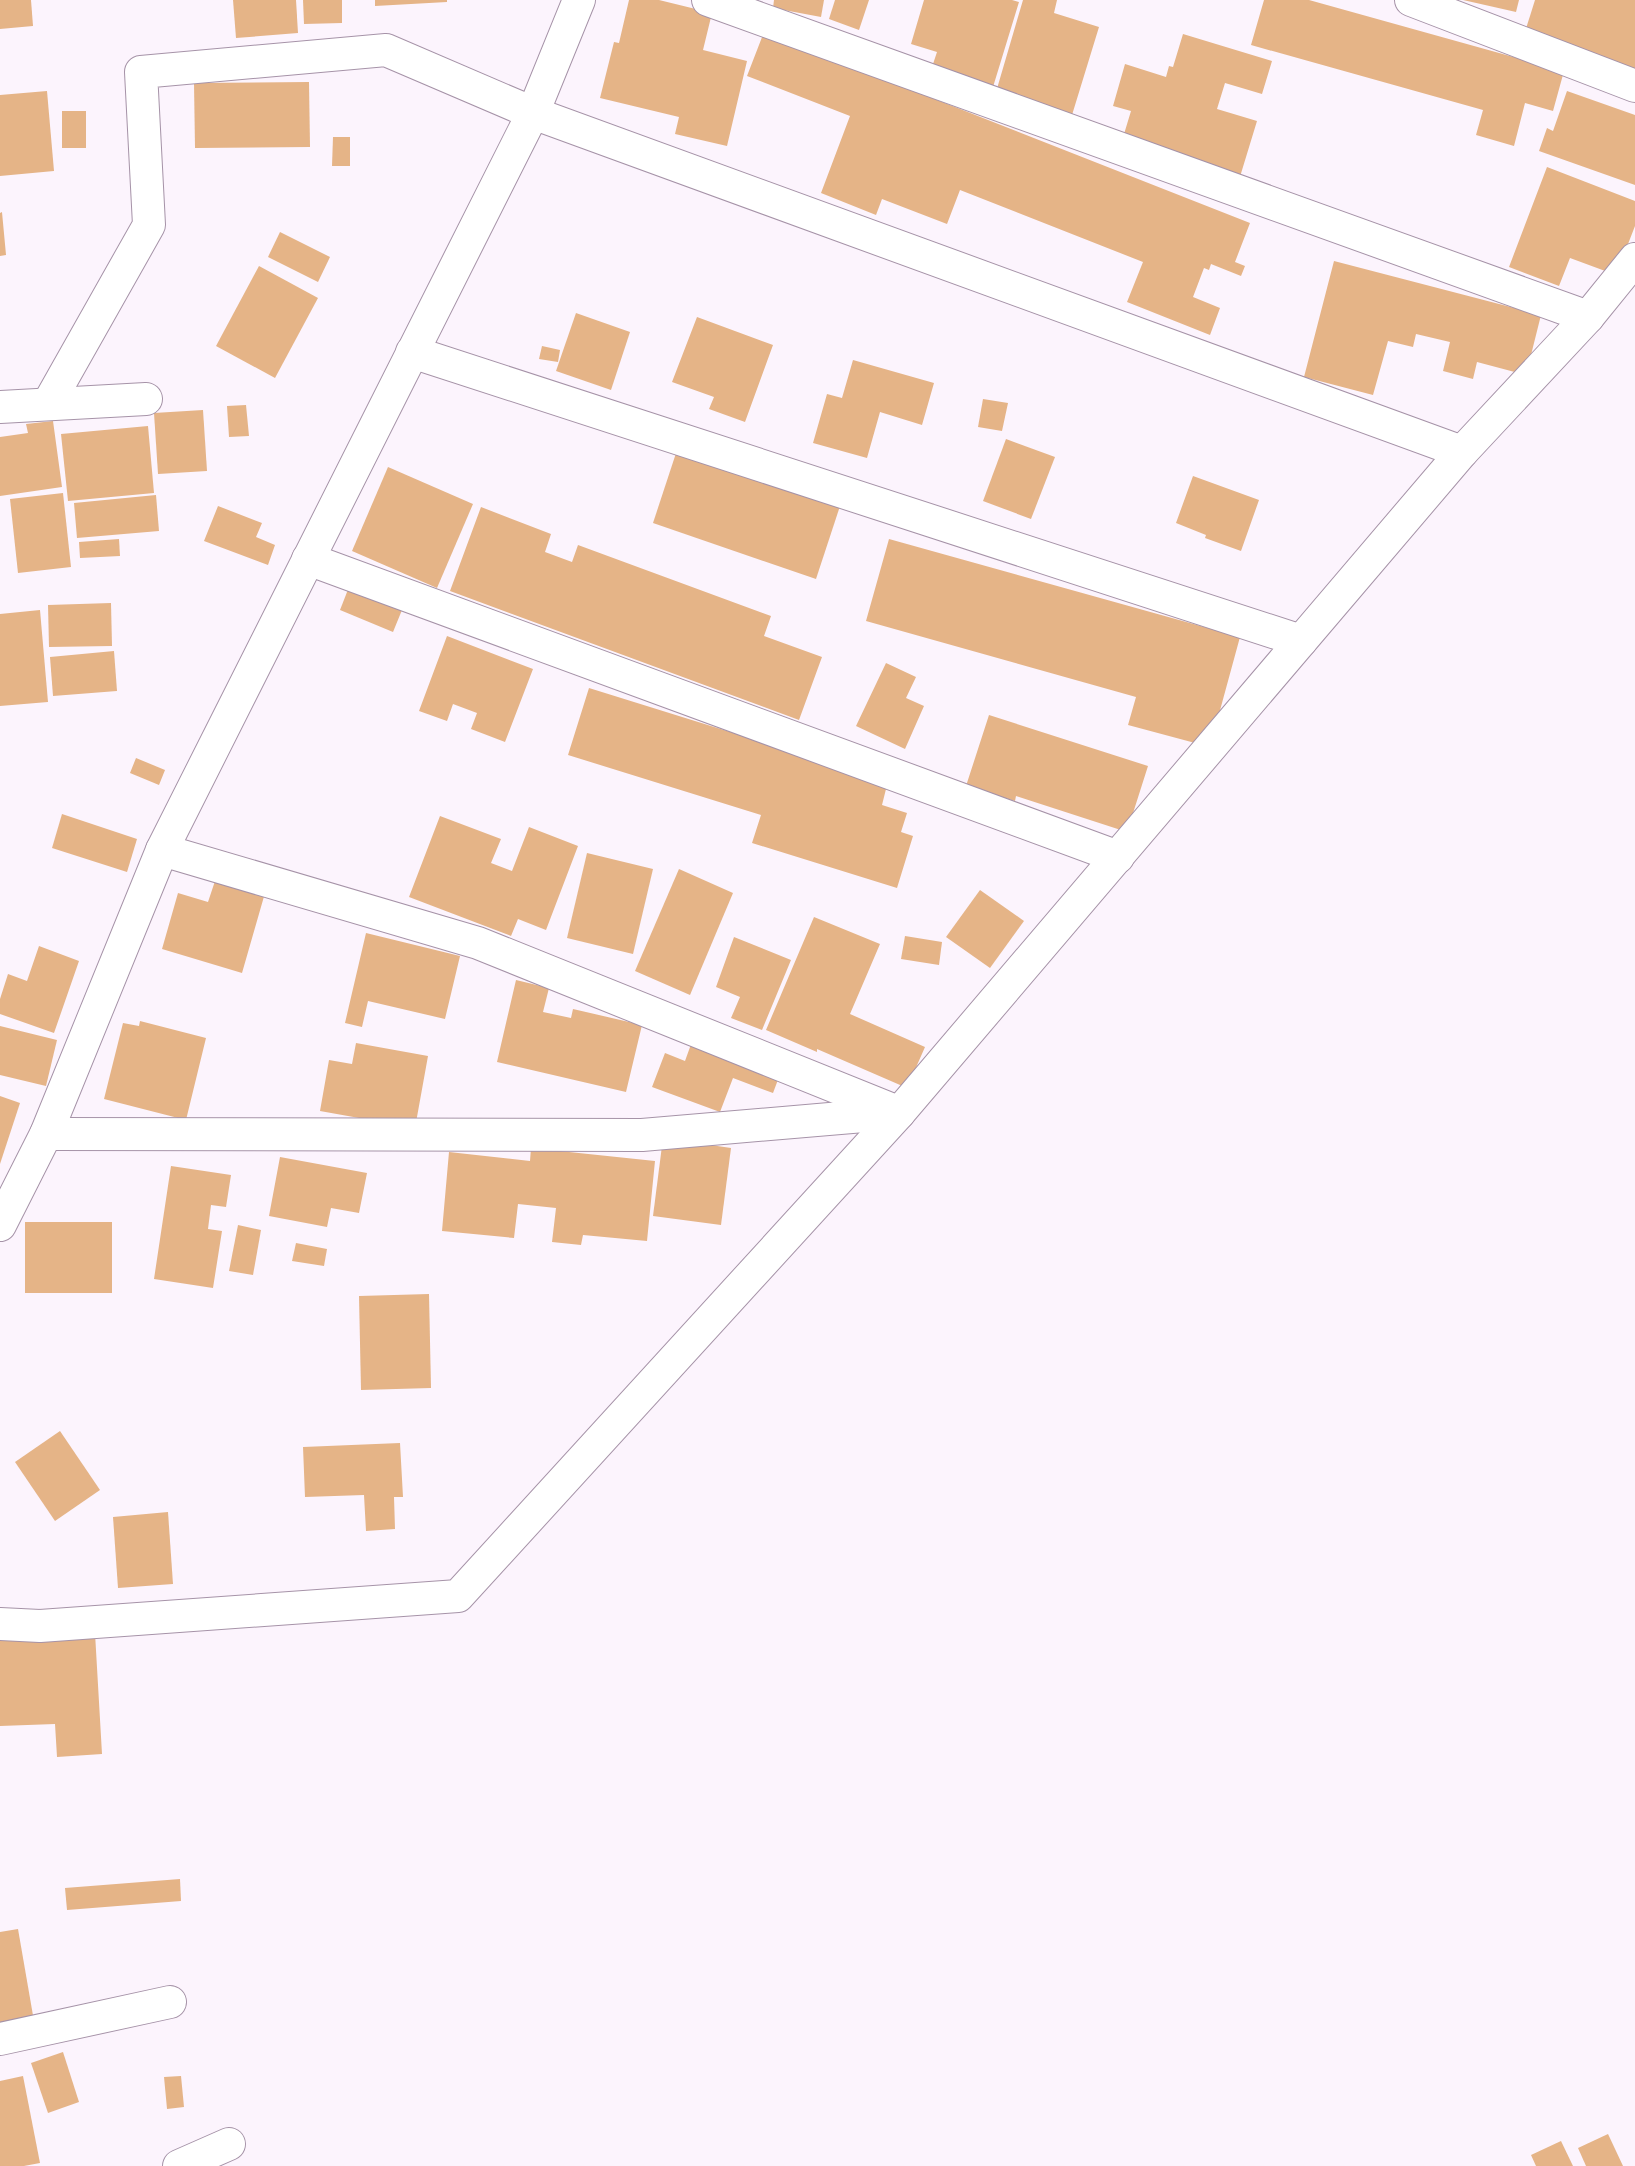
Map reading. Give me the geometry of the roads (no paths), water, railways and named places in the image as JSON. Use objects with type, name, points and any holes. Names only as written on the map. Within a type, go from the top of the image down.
[{"type":"street","points":[[0,1225],[46,1134],[162,850],[533,113],[579,0]]},
{"type":"street","points":[[708,0],[1588,317]]},
{"type":"street","points":[[1411,0],[1635,86]]},
{"type":"street","points":[[48,404],[149,225],[141,72],[386,51],[533,113],[1462,452]]},
{"type":"street","points":[[0,1624],[40,1626],[458,1596],[899,1113],[1462,452],[1588,317],[1635,259]]},
{"type":"street","points":[[412,352],[1301,641]]},
{"type":"street","points":[[0,407],[146,399]]},
{"type":"street","points":[[308,559],[1118,857]]},
{"type":"street","points":[[162,850],[478,943],[899,1113]]},
{"type":"street","points":[[46,1134],[642,1135],[899,1113]]},
{"type":"street","points":[[0,2039],[170,2002]]},
{"type":"street","points":[[178,2166],[229,2144]]}]
